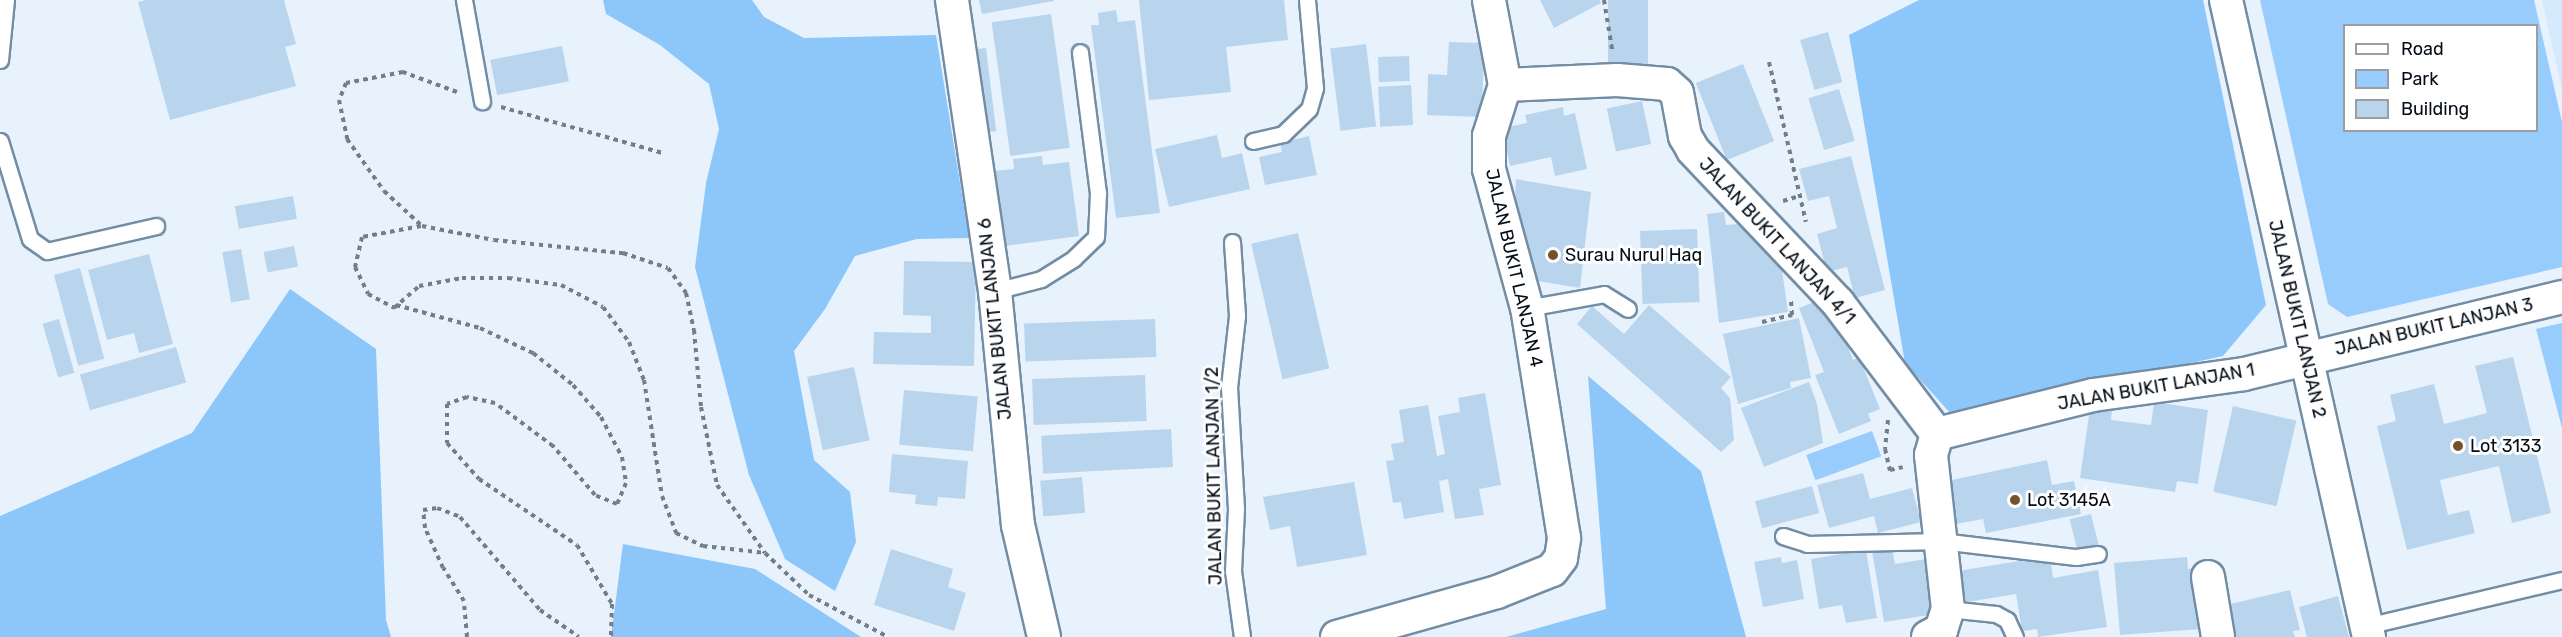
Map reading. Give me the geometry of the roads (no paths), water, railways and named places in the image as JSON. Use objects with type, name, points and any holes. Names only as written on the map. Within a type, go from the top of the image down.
[{"type":"street","name":"JALAN BUKIT LANJAN 6","points":[[952,0],[995,291],[1018,525],[1044,637]]},
{"type":"street","name":"JALAN BUKIT LANJAN 4","points":[[1337,637],[1497,592],[1552,570],[1561,558],[1564,538],[1527,308],[1489,169],[1489,136],[1505,85],[1489,0]]},
{"type":"street","name":"JALAN BUKIT LANJAN 2","points":[[2226,0],[2368,632]]},
{"type":"street","name":"JALAN BUKIT LANJAN 4/1","points":[[1505,85],[1617,80],[1667,84],[1677,93],[1685,136],[1693,150],[1808,270],[1874,348],[1937,434]]},
{"type":"street","name":"JALAN BUKIT LANJAN 3","points":[[2306,357],[2562,297]]},
{"type":"street","name":"JALAN BUKIT LANJAN 1","points":[[1937,434],[2093,395],[2244,374],[2306,357]]},
{"type":"street","points":[[1928,637],[1941,630],[1948,609],[1931,454],[1937,434]]},
{"type":"street","points":[[2208,577],[2218,637]]},
{"type":"lane","points":[[0,60],[6,0]]},
{"type":"lane","points":[[464,0],[482,101]]},
{"type":"lane","points":[[1253,141],[1283,134],[1309,109],[1315,88],[1307,0]]},
{"type":"lane","points":[[995,291],[1041,279],[1074,258],[1096,237],[1098,193],[1080,52]]},
{"type":"lane","points":[[0,141],[30,239],[47,251],[156,226]]},
{"type":"lane","name":"JALAN BUKIT LANJAN 1/2","points":[[1232,242],[1238,316],[1229,387],[1236,509],[1233,571],[1242,637]]},
{"type":"lane","points":[[1527,308],[1604,294],[1628,309]]},
{"type":"lane","points":[[1784,536],[1807,544],[1941,542],[2076,557],[2098,554]]},
{"type":"lane","points":[[2368,632],[2562,580]]},
{"type":"lane","points":[[1948,609],[1996,614],[2007,620],[2015,637]]},
{"type":"place","name":"Surau Nurul Haq","points":[[1553,255]]},
{"type":"place","name":"Lot 3133","points":[[2458,446]]},
{"type":"place","name":"Lot 3145A","points":[[2015,500]]}]
